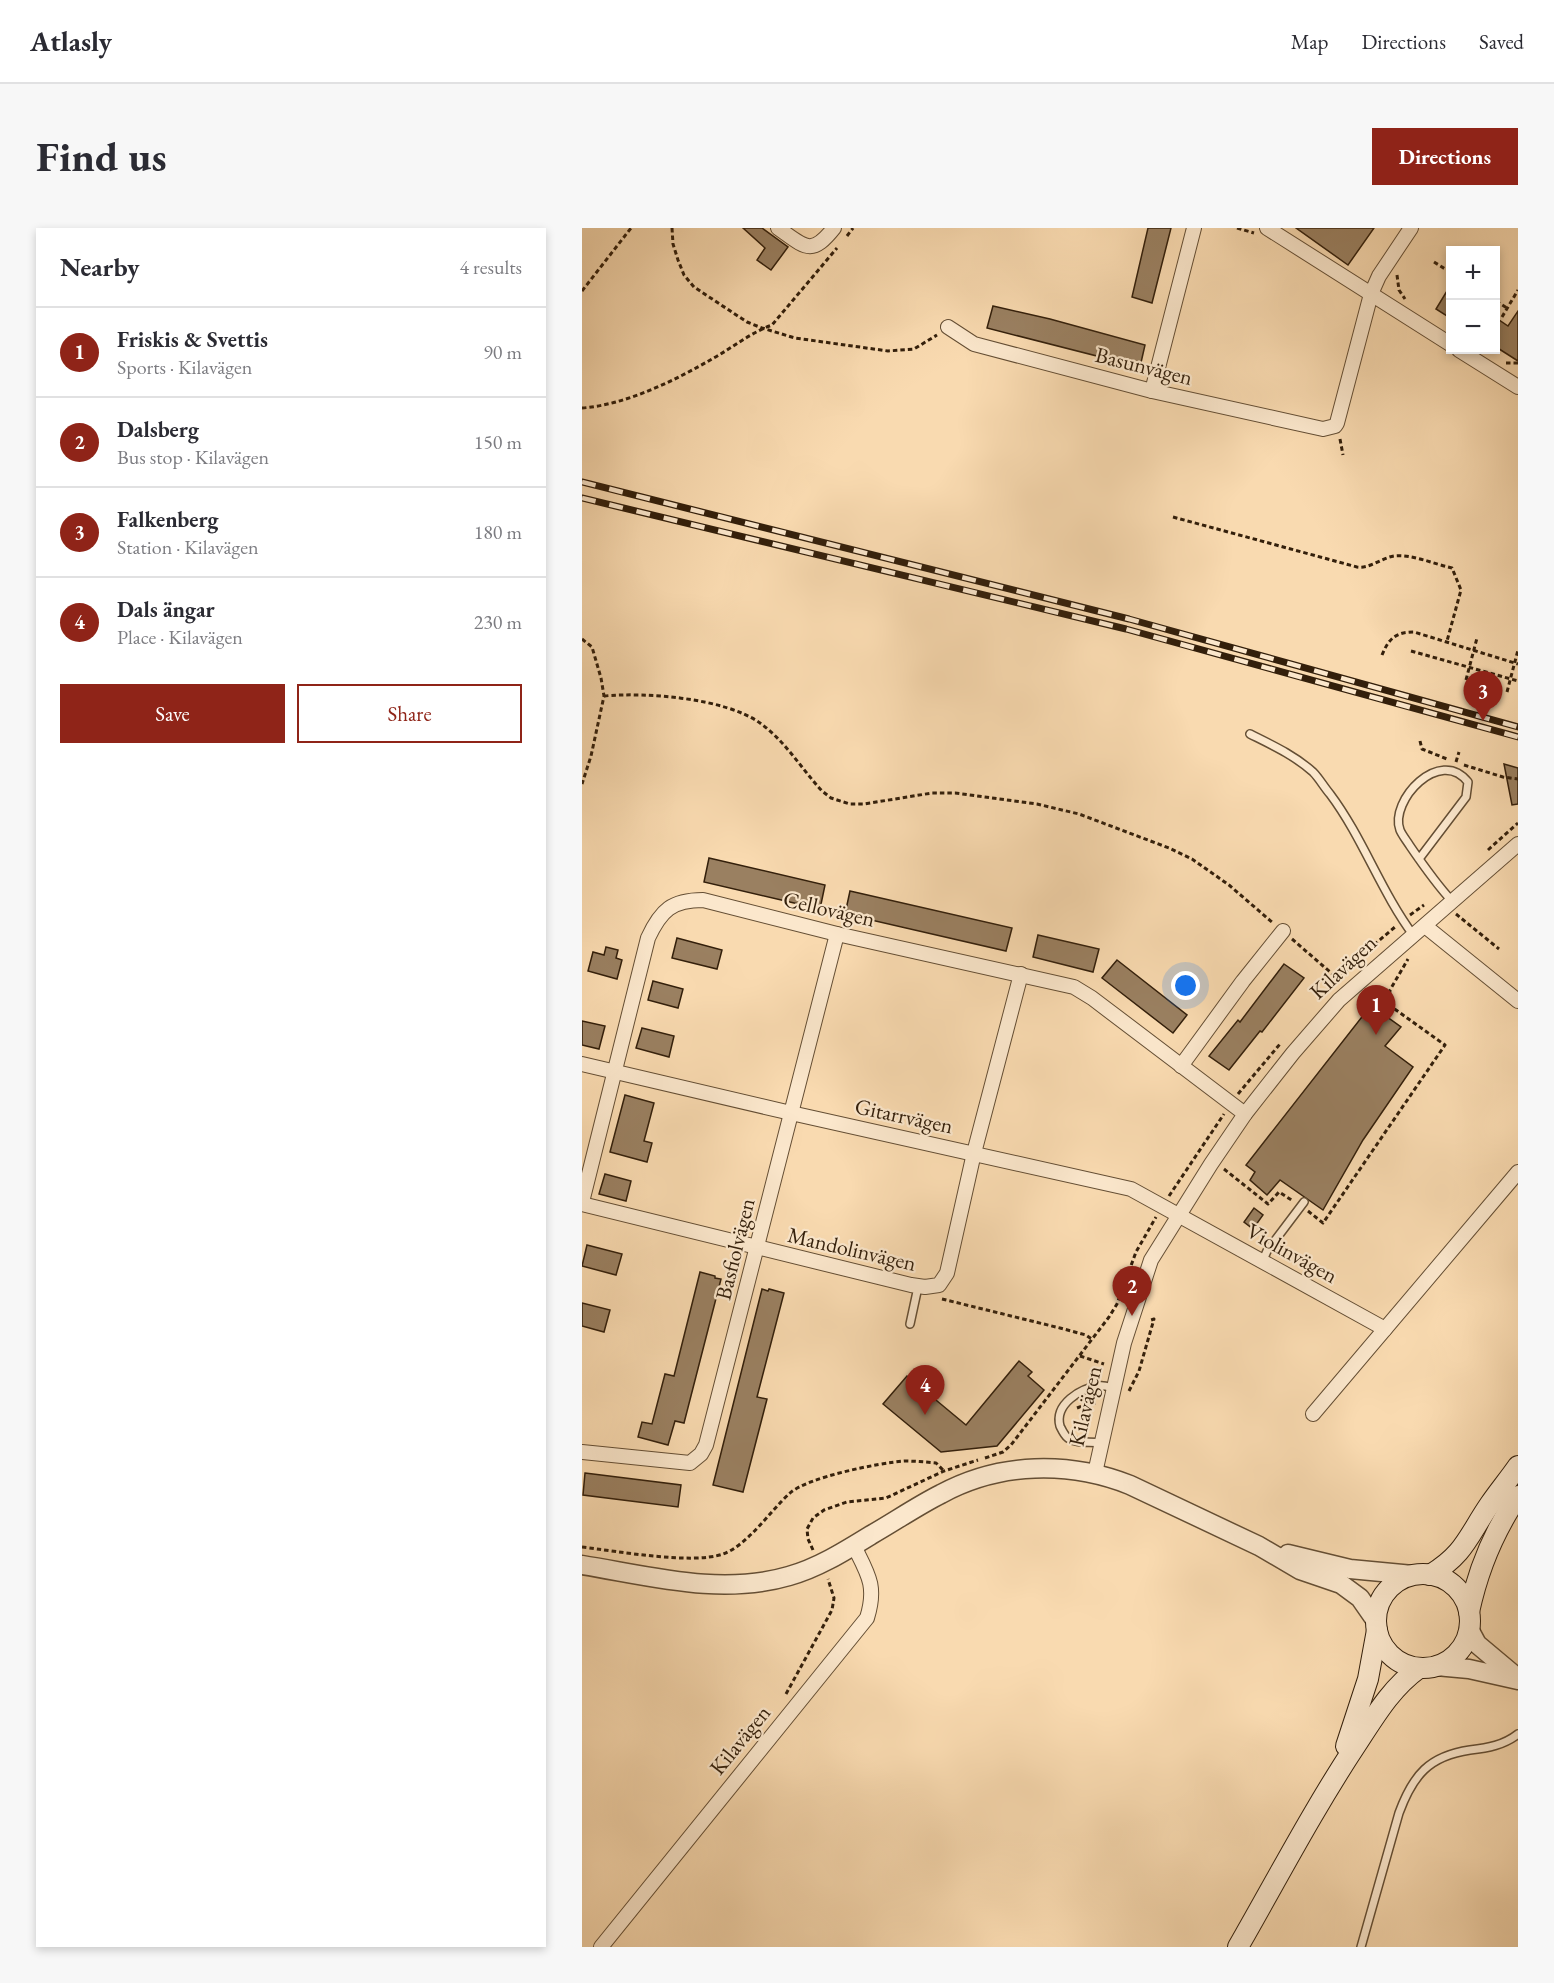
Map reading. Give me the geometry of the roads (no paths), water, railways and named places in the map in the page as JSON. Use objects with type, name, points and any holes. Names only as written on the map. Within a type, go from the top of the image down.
[{"type":"main road","points":[[1333,1779],[1368,1679],[1379,1605],[1387,1592],[1399,1581],[1422,1575],[1452,1561],[1518,1466]]},
{"type":"main road","points":[[1238,1947],[1333,1779],[1390,1694],[1405,1678],[1427,1667],[1448,1661],[1465,1641],[1479,1574],[1487,1552],[1518,1496]]},
{"type":"main road","points":[[1422,1575],[1443,1579],[1455,1587],[1464,1598],[1469,1620]]},
{"type":"main road","points":[[1376,1625],[1381,1642],[1389,1653],[1400,1662],[1427,1667]]},
{"type":"street","points":[[778,228],[810,247],[820,245],[834,228]]},
{"type":"street","points":[[1152,391],[1194,228]]},
{"type":"street","points":[[1371,294],[1379,276],[1411,228]]},
{"type":"street","points":[[1264,231],[1446,341]]},
{"type":"street","name":"Basunvägen","points":[[948,327],[974,344],[1152,391],[1318,429],[1335,426],[1371,294]]},
{"type":"street","points":[[1465,354],[1518,387]]},
{"type":"street","name":"Kilavägen","points":[[601,1947],[867,1618],[872,1602],[872,1586],[854,1546],[943,1493],[979,1478],[1013,1470],[1043,1468],[1075,1469],[1095,1473],[1129,1325],[1151,1260],[1214,1160],[1245,1114],[1339,1000],[1425,926],[1454,907],[1518,844]]},
{"type":"street","name":"Cellovägen","points":[[582,1203],[648,938],[657,918],[671,906],[686,900],[703,900],[837,934],[1074,987],[1092,998],[1245,1114]]},
{"type":"street","points":[[1425,926],[1518,1001]]},
{"type":"street","points":[[1181,1066],[1283,931]]},
{"type":"street","name":"Basfiolvägen","points":[[582,1452],[690,1463],[701,1454],[706,1445],[837,934]]},
{"type":"street","name":"Mandolinvägen","points":[[582,1203],[918,1287],[939,1285],[947,1273],[1021,974]]},
{"type":"street","name":"Gitarrvägen","points":[[582,1064],[1131,1189],[1179,1214]]},
{"type":"street","points":[[1313,1414],[1518,1172]]},
{"type":"street","name":"Violinvägen","points":[[1179,1214],[1385,1329]]},
{"type":"street","points":[[1095,1473],[1130,1485],[1258,1546],[1300,1569],[1341,1584],[1360,1598],[1376,1625]]},
{"type":"street","points":[[582,1565],[709,1585],[742,1585],[775,1580],[814,1568],[854,1546]]},
{"type":"street","points":[[1258,1546],[1332,1566],[1422,1575]]},
{"type":"street","points":[[1469,1620],[1477,1644],[1518,1679]]},
{"type":"street","points":[[1427,1667],[1468,1669],[1518,1679]]},
{"type":"lane","points":[[1250,734],[1280,748],[1314,773],[1343,811],[1365,848],[1402,921],[1414,936]]},
{"type":"lane","points":[[1419,859],[1466,797],[1468,782],[1463,776],[1440,770],[1429,773],[1419,780],[1400,810],[1400,830],[1419,859],[1454,907]]},
{"type":"lane","points":[[1263,1260],[1267,1251],[1303,1204]]},
{"type":"lane","points":[[910,1323],[918,1287]]},
{"type":"lane","points":[[1101,1443],[1076,1441],[1068,1437],[1062,1431],[1059,1414],[1072,1396],[1101,1386],[1113,1388]]},
{"type":"lane","points":[[1361,1947],[1399,1813],[1418,1776],[1432,1762],[1442,1757],[1500,1745],[1518,1734]]},
{"type":"railway","points":[[582,482],[1129,619],[1518,727]]},
{"type":"railway","points":[[582,498],[1126,629],[1518,737]]},
{"type":"place","name":"Falkenberg","points":[[1483,721]]},
{"type":"place","name":"Friskis & Svettis","points":[[1376,1035]]},
{"type":"place","name":"Dalsberg","points":[[1132,1316]]},
{"type":"place","name":"Dals ängar","points":[[925,1415]]}]
